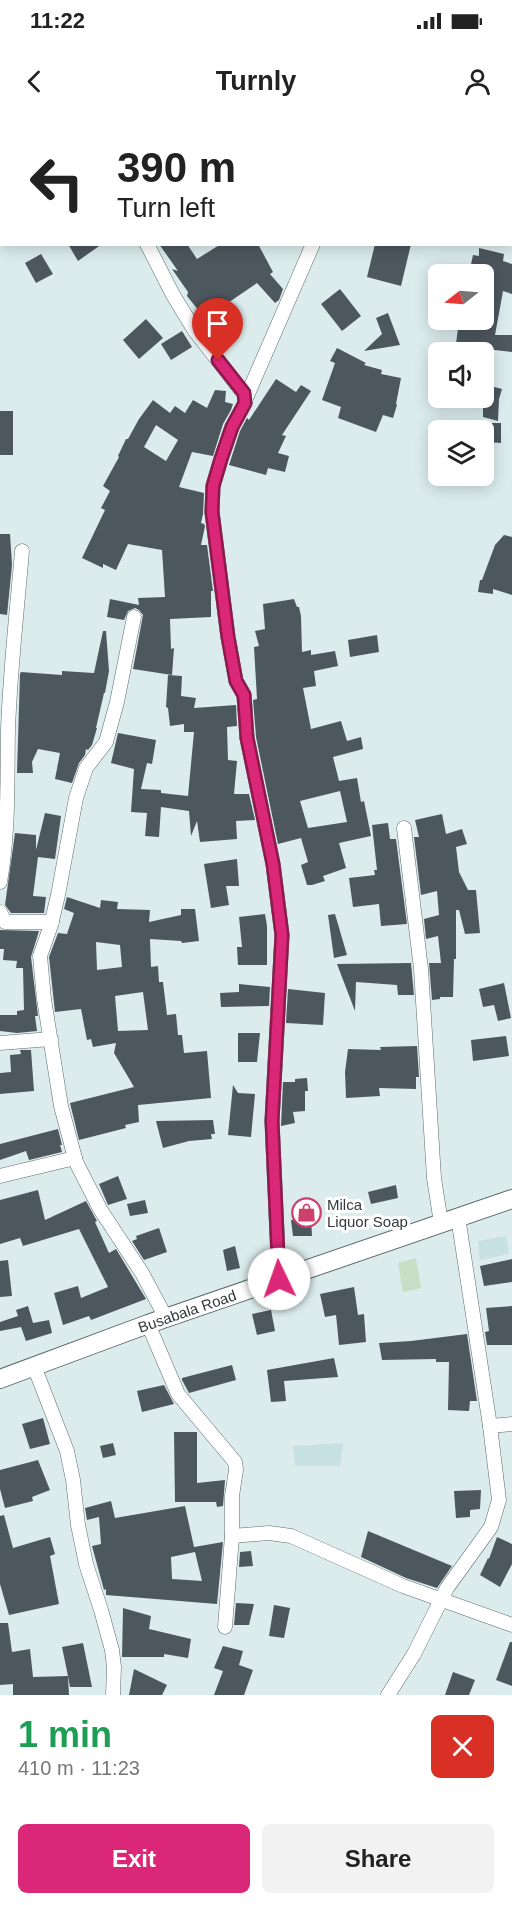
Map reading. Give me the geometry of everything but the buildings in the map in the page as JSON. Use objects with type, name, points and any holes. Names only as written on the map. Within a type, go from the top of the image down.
[{"type":"street","points":[[148,246],[172,295],[195,331],[246,398]]},
{"type":"street","points":[[279,1279],[272,1121],[278,1036],[281,925],[273,864],[247,738],[244,695],[236,681],[228,637],[212,512],[213,486],[232,427],[245,403],[312,246]]},
{"type":"street","points":[[0,882],[5,855],[8,802],[10,683],[22,551]]},
{"type":"street","points":[[134,617],[117,702],[106,742],[86,768],[76,798],[52,921],[40,956],[44,999],[61,1106],[75,1158],[100,1209],[142,1273],[166,1318]]},
{"type":"street","points":[[388,1695],[414,1654],[441,1600],[491,1527],[499,1500],[490,1426],[449,1220],[434,1178],[421,969],[404,828]]},
{"type":"street","points":[[0,912],[5,922],[52,921]]},
{"type":"street","points":[[0,1043],[51,1039]]},
{"type":"street","points":[[0,1176],[75,1158]]},
{"type":"street","name":"Busabala Road","points":[[0,1379],[148,1324],[512,1199]]},
{"type":"street","points":[[148,1324],[178,1394],[235,1462],[225,1627]]},
{"type":"street","points":[[34,1366],[67,1451],[86,1564],[112,1650],[113,1695]]},
{"type":"street","points":[[490,1426],[512,1424]]},
{"type":"street","points":[[499,1500],[512,1506]]},
{"type":"street","points":[[232,1536],[269,1533],[291,1536],[403,1586],[512,1624]]},
{"type":"shaded area","points":[[506,1236],[509,1254],[480,1260],[478,1241]]},
{"type":"shaded area","points":[[343,1443],[340,1466],[295,1466],[293,1446]]},
{"type":"green space","points":[[416,1258],[421,1288],[403,1292],[398,1263]]},
{"type":"place","name":"Milca Liquor Soap","points":[[306,1213]]},
{"type":"route","points":[[218,360],[246,398],[232,427],[213,486],[214,540],[236,681],[243,690],[246,704],[247,738],[273,864],[282,935],[272,1121],[279,1279]]}]
